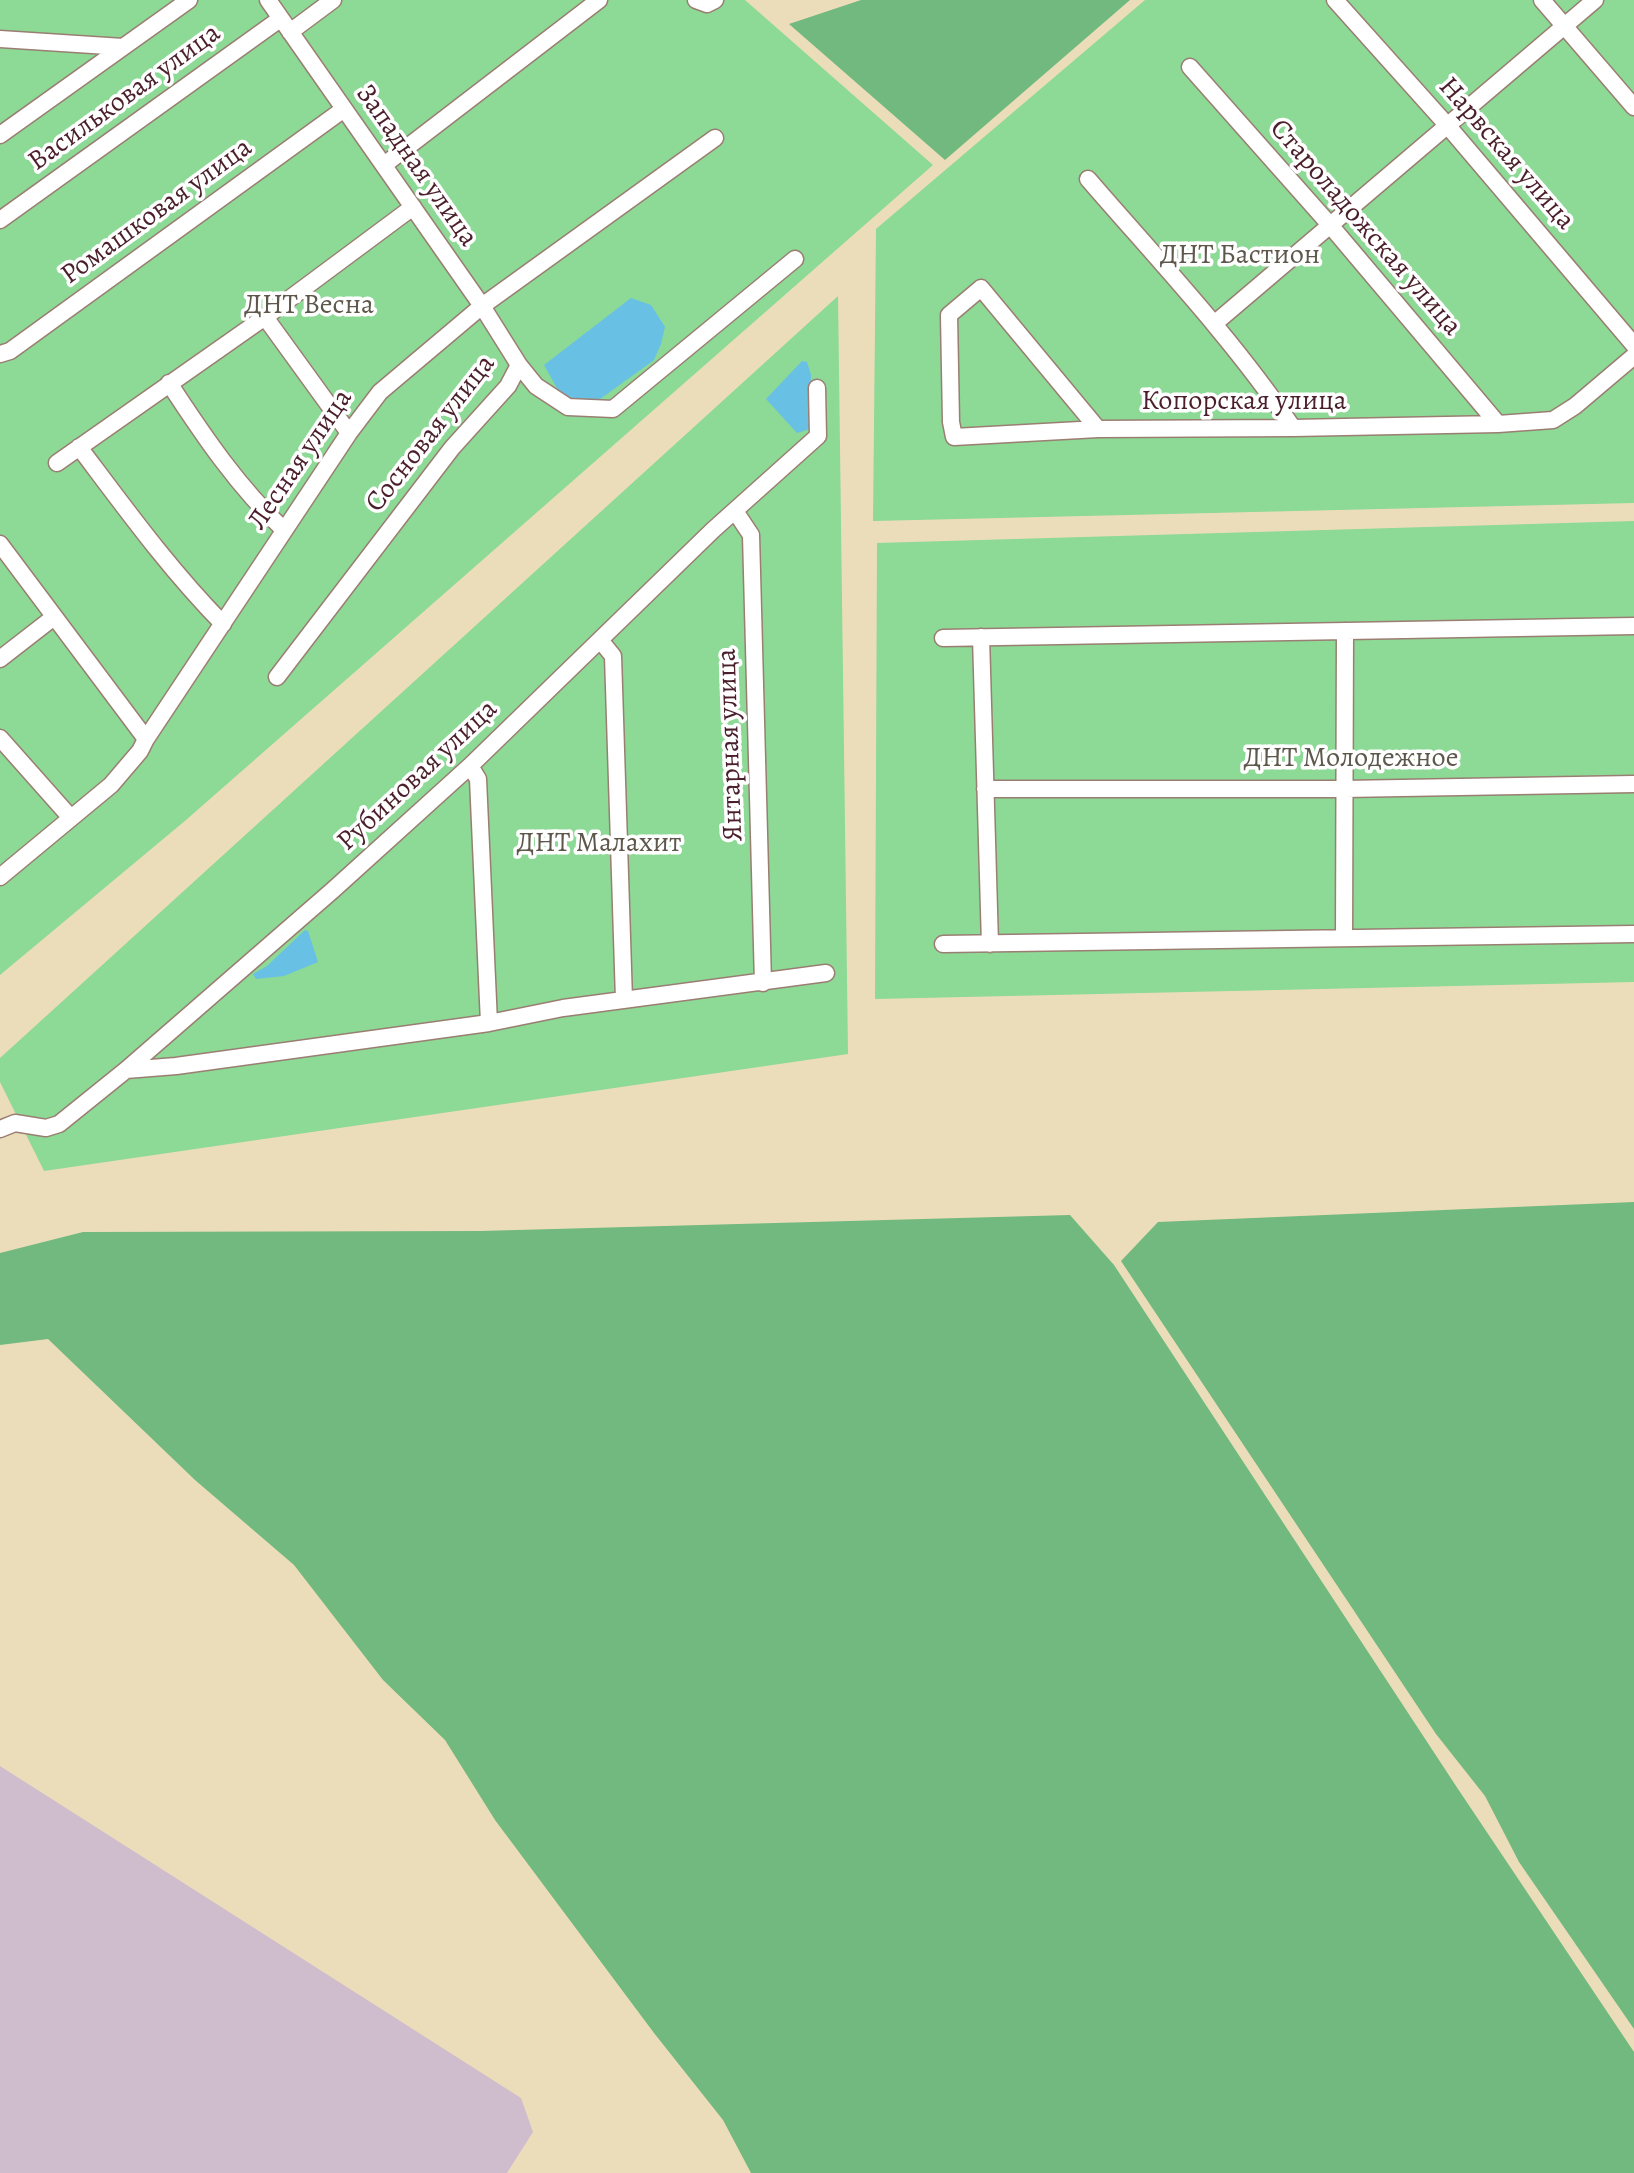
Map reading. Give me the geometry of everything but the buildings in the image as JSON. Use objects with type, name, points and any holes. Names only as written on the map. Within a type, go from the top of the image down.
[{"type":"street","points":[[0,135],[189,0]]},
{"type":"street","name":"Западная улица","points":[[268,0],[482,306],[519,365]]},
{"type":"street","name":"Васильковая улица","points":[[0,220],[285,25],[333,0]]},
{"type":"street","points":[[384,166],[599,0]]},
{"type":"street","points":[[696,0],[707,4],[715,0]]},
{"type":"street","name":"Нарвская улица","points":[[1335,0],[1447,125],[1634,345]]},
{"type":"street","points":[[1542,0],[1634,107]]},
{"type":"street","points":[[1214,324],[1595,0]]},
{"type":"street","points":[[0,39],[123,47]]},
{"type":"street","name":"Староладожская улица","points":[[1190,67],[1331,225],[1498,424]]},
{"type":"street","name":"Ромашковая улица","points":[[0,354],[10,351],[344,109]]},
{"type":"street","name":"Лесная улица","points":[[0,877],[111,785],[140,751],[284,530],[380,392],[482,306],[715,138]]},
{"type":"street","points":[[1088,179],[1214,324],[1293,428]]},
{"type":"street","points":[[57,463],[265,317],[413,207]]},
{"type":"street","name":"Сосновая улица","points":[[277,677],[452,448],[508,386],[519,365],[536,386],[568,407],[613,409],[795,259]]},
{"type":"street","name":"Копорская улица","points":[[1098,429],[981,288],[949,315],[951,422],[954,437],[1098,429],[1498,424],[1553,420],[1575,406],[1634,356]]},
{"type":"street","points":[[265,317],[349,433]]},
{"type":"street","points":[[169,383],[237,481],[284,530]]},
{"type":"street","name":"Рубиновая улица","points":[[0,1129],[15,1123],[46,1128],[59,1124],[126,1070],[333,890],[470,766],[713,530],[818,436],[817,388]]},
{"type":"street","points":[[79,447],[158,552],[193,594],[223,624]]},
{"type":"street","name":"Янтарная улица","points":[[735,511],[751,535],[763,983]]},
{"type":"street","points":[[0,544],[146,738]]},
{"type":"street","points":[[0,659],[54,617]]},
{"type":"street","points":[[943,638],[1634,626]]},
{"type":"street","points":[[1344,938],[1345,631]]},
{"type":"street","points":[[981,637],[990,943]]},
{"type":"street","points":[[600,640],[613,656],[624,1000]]},
{"type":"street","points":[[0,738],[71,818]]},
{"type":"street","points":[[470,766],[478,779],[489,1023]]},
{"type":"street","points":[[985,789],[1344,789],[1634,784]]},
{"type":"street","points":[[943,944],[1634,933]]},
{"type":"street","points":[[126,1070],[176,1066],[489,1023],[563,1008],[826,973]]},
{"type":"shaded area","points":[[0,1766],[521,2098],[533,2132],[507,2173],[0,2173]]},
{"type":"green space","name":"ДНТ Весна","points":[[0,0],[745,0],[933,165],[186,820],[0,975]]},
{"type":"green space","points":[[861,0],[1130,0],[945,160],[789,24]]},
{"type":"green space","name":"ДНТ Бастион","points":[[1145,0],[1634,0],[1634,503],[873,521],[876,229]]},
{"type":"green space","name":"ДНТ Малахит","points":[[838,296],[848,1054],[44,1171],[0,1082],[0,1058]]},
{"type":"green space","name":"ДНТ Молодежное","points":[[1634,521],[1634,982],[875,999],[877,543]]},
{"type":"green space","points":[[1634,1202],[1634,2029],[1519,1862],[1485,1796],[1436,1734],[1121,1261],[1158,1222]]},
{"type":"green space","points":[[1070,1215],[1114,1265],[1634,2052],[1634,2173],[751,2173],[723,2120],[654,2033],[495,1820],[445,1740],[383,1680],[294,1565],[195,1480],[48,1339],[0,1345],[0,1253],[83,1232],[480,1231]]},
{"type":"water","points":[[631,298],[651,305],[665,327],[654,360],[596,402],[579,402],[559,392],[544,365]]},
{"type":"water","points":[[802,361],[807,362],[811,375],[810,429],[797,433],[766,399]]},
{"type":"water","points":[[305,930],[308,931],[318,962],[284,976],[256,979],[253,974],[267,966]]}]
